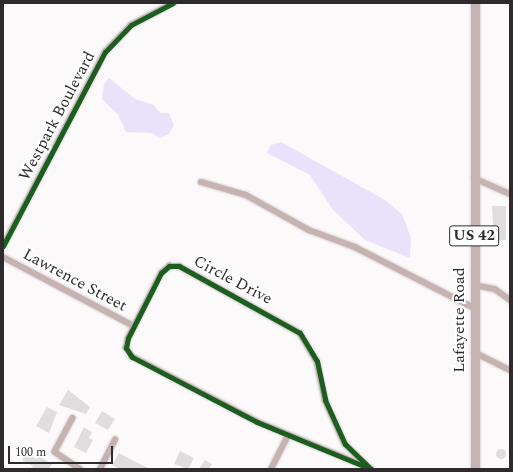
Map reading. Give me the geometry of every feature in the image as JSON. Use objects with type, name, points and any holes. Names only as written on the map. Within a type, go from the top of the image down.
[{"type":"main road","name":"Lafayette Road","points":[[475,3],[474,352],[476,469]]},
{"type":"street","name":"Westpark Boulevard","points":[[3,246],[104,52],[132,25],[173,3]]},
{"type":"street","points":[[474,178],[510,194]]},
{"type":"street","points":[[201,182],[246,195],[309,230],[362,250],[474,308]]},
{"type":"street","name":"Lawrence Street","points":[[3,257],[134,326]]},
{"type":"street","name":"Circle Drive","points":[[174,265],[291,326],[313,351],[325,400],[345,444],[371,469],[288,435],[132,357],[126,343],[161,273],[174,265]]},
{"type":"street","points":[[474,285],[495,289],[510,300]]},
{"type":"street","points":[[474,352],[510,370]]},
{"type":"street","points":[[73,418],[54,452],[80,469]]},
{"type":"street","points":[[271,469],[288,435]]},
{"type":"street","points":[[100,469],[115,440]]},
{"type":"shaded area","points":[[109,78],[135,99],[154,105],[160,113],[169,113],[174,125],[169,134],[160,138],[151,133],[126,132],[118,115],[102,99],[104,84]]},
{"type":"shaded area","points":[[281,142],[385,200],[402,214],[411,238],[410,258],[365,240],[333,210],[310,175],[267,153],[271,145]]},
{"type":"building","points":[[492,206],[506,206],[506,240],[494,240]]},
{"type":"building","points":[[68,390],[90,407],[86,414],[59,405]]},
{"type":"building","points":[[47,407],[57,412],[49,433],[36,426]]},
{"type":"building","points":[[102,411],[115,419],[108,430],[95,423]]},
{"type":"building","points":[[84,427],[92,432],[89,438],[93,440],[86,453],[74,447]]},
{"type":"building","points":[[499,449],[503,449],[505,450],[505,458],[499,459],[496,456],[496,452]]},
{"type":"building","points":[[180,451],[194,458],[188,469],[174,464]]},
{"type":"building","points":[[26,453],[37,459],[39,456],[52,464],[49,469],[31,469],[33,466],[22,460]]},
{"type":"building","points":[[119,453],[150,469],[120,469],[112,465]]},
{"type":"building","points":[[205,460],[212,464],[209,469],[199,469]]},
{"type":"cycle path","points":[[3,246],[105,52],[131,25],[173,3]]},
{"type":"cycle path","points":[[169,266],[179,266],[300,333],[317,361],[325,400],[345,444],[371,469],[257,422],[132,357],[126,348],[128,338],[161,273],[169,266]]}]
